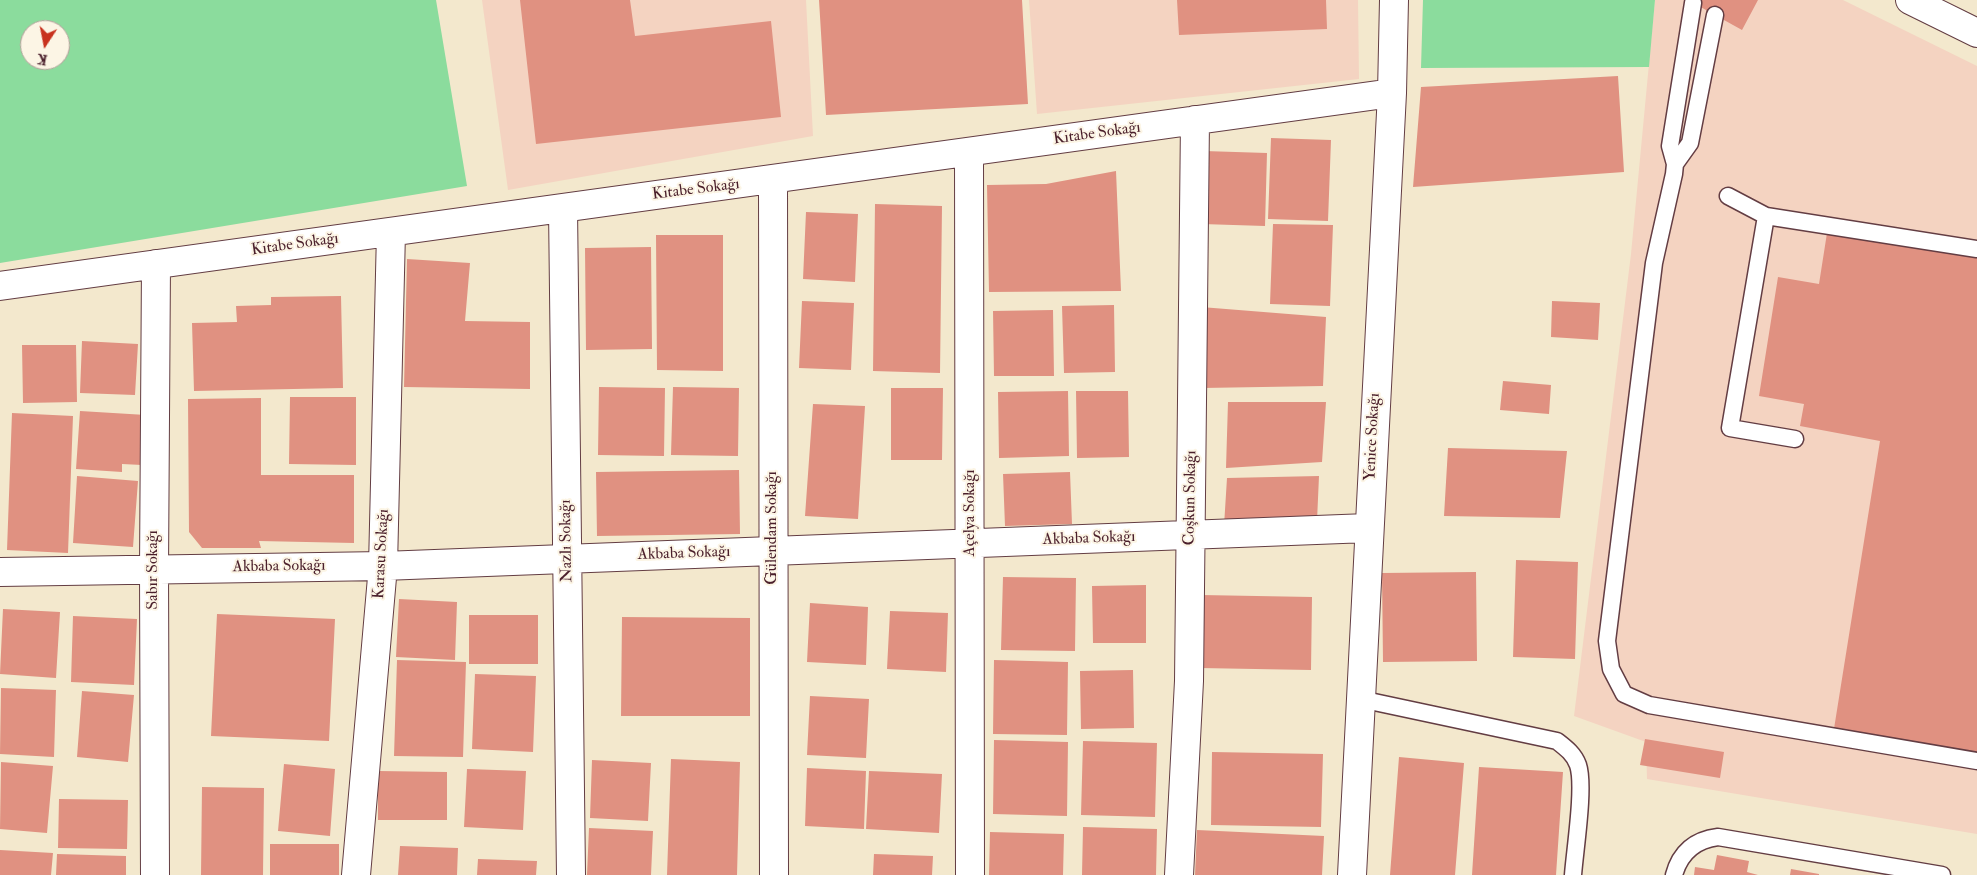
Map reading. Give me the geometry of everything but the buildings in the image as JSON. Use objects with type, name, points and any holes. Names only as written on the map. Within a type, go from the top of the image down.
[{"type":"street","name":"Yenice Sokağı","points":[[1352,875],[1368,528],[1392,93],[1394,0]]},
{"type":"street","points":[[1910,0],[1977,33]]},
{"type":"street","name":"Kitabe Sokağı","points":[[0,286],[1392,93]]},
{"type":"street","name":"Coşkun Sokağı","points":[[1179,875],[1189,681],[1195,120]]},
{"type":"street","name":"Açelya Sokağı","points":[[969,152],[970,875]]},
{"type":"street","name":"Gülendam Sokağı","points":[[773,180],[774,875]]},
{"type":"street","name":"Nazlı Sokağı","points":[[563,208],[571,875]]},
{"type":"street","name":"Karasu Sokağı","points":[[356,875],[383,566],[391,232]]},
{"type":"street","name":"Sabır Sokağı","points":[[155,875],[154,569],[156,264]]},
{"type":"street","name":"Akbaba Sokağı","points":[[0,572],[383,566],[1368,528]]},
{"type":"lane","points":[[1675,164],[1670,146],[1693,3]]},
{"type":"lane","points":[[1715,15],[1690,144],[1675,164],[1654,263],[1607,641],[1610,668],[1624,694],[1649,705],[1977,760]]},
{"type":"lane","points":[[1728,196],[1766,216],[1977,249]]},
{"type":"lane","points":[[1766,216],[1730,428],[1795,439]]},
{"type":"lane","points":[[1360,699],[1558,741],[1570,751],[1578,764],[1580,782],[1573,875]]},
{"type":"lane","points":[[1674,875],[1678,861],[1686,850],[1706,838],[1718,837],[1942,875]]},
{"type":"shaded area","points":[[482,0],[806,0],[813,136],[508,190]]},
{"type":"shaded area","points":[[1029,0],[1358,0],[1359,79],[1037,114]]},
{"type":"shaded area","points":[[1655,0],[1843,0],[1977,66],[1977,834],[1647,779],[1646,742],[1574,716],[1631,254]]},
{"type":"green space","points":[[0,0],[436,0],[467,186],[0,263]]},
{"type":"green space","points":[[1423,0],[1655,0],[1649,67],[1421,68]]}]
